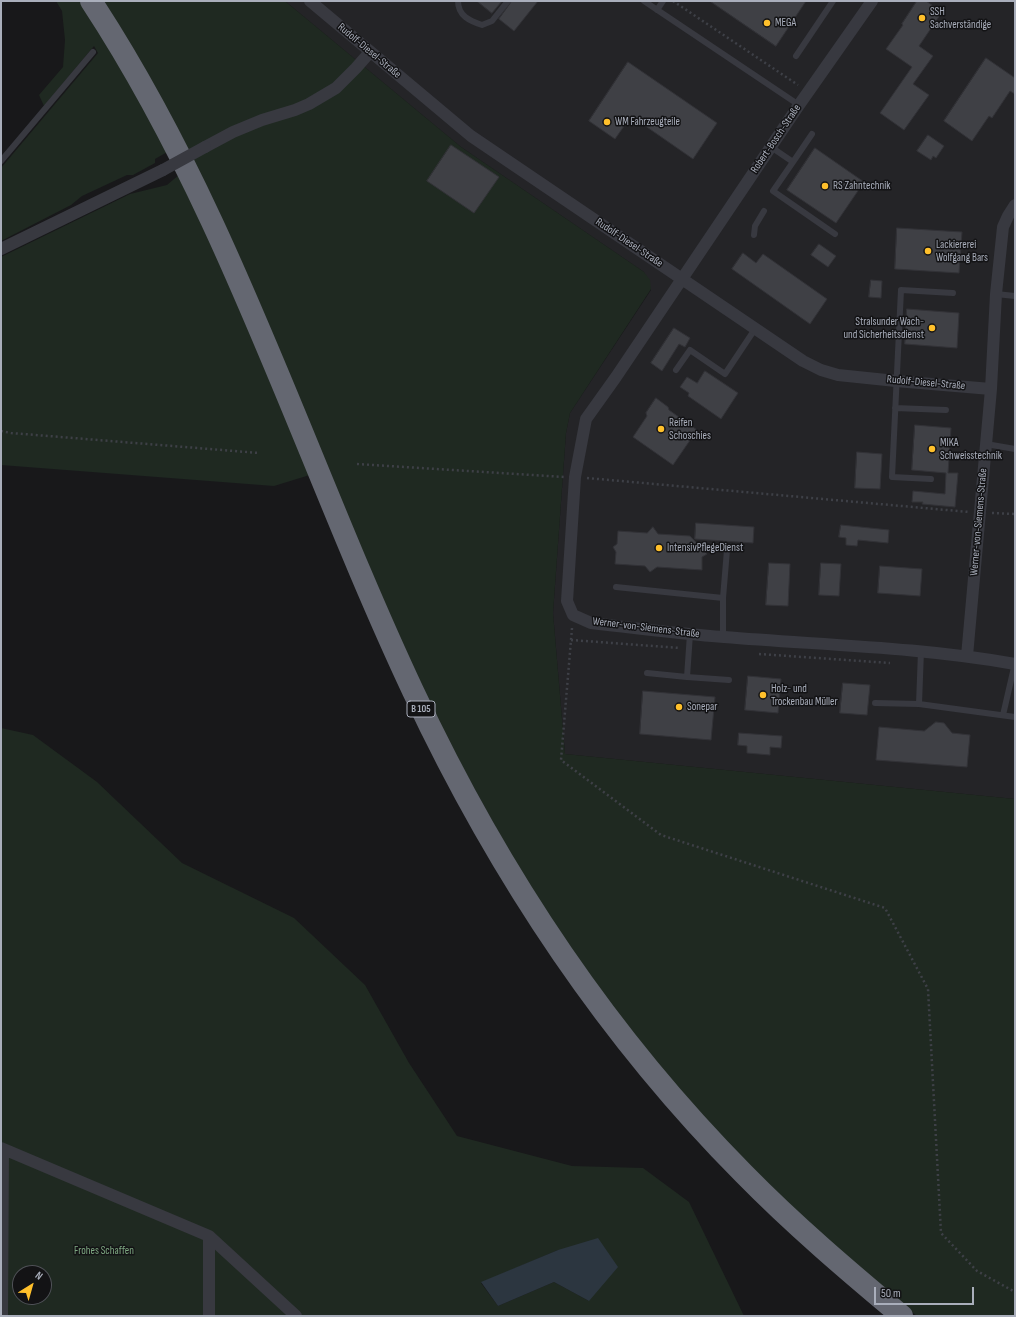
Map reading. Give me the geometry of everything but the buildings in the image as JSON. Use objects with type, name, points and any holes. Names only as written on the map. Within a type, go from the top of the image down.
[{"type":"highway","name":"B 105","points":[[91,1],[156,110],[230,261],[374,604],[411,688],[470,806],[507,868],[548,933],[593,996],[640,1057],[693,1119],[743,1173],[794,1223],[902,1316]]},
{"type":"street","name":"Rudolf-Diesel-Straße","points":[[310,1],[472,136],[802,361],[821,370],[838,375],[896,382],[991,389]]},
{"type":"street","name":"Robert-Bosch-Straße","points":[[682,279],[799,105],[872,1]]},
{"type":"street","points":[[1,249],[163,170],[233,132],[262,120],[309,104],[336,88],[370,52]]},
{"type":"street","points":[[991,389],[996,294],[1003,227],[1015,205]]},
{"type":"street","points":[[573,615],[567,601],[575,477],[586,419],[682,279]]},
{"type":"street","name":"Werner-von-Siemens-Straße","points":[[967,656],[991,389]]},
{"type":"street","name":"Werner-von-Siemens-Straße","points":[[573,615],[591,623],[690,634],[921,651],[967,656],[1015,664]]},
{"type":"street","points":[[2,1316],[2,1149],[209,1236],[296,1316]]},
{"type":"street","points":[[209,1236],[209,1316]]},
{"type":"lane","points":[[458,1],[458,8],[468,20],[482,25],[492,21],[508,1]]},
{"type":"lane","points":[[644,1],[799,105]]},
{"type":"lane","points":[[657,10],[663,1]]},
{"type":"lane","points":[[796,56],[833,1]]},
{"type":"lane","points":[[1,161],[93,52]]},
{"type":"lane","points":[[812,134],[773,191],[835,234]]},
{"type":"lane","points":[[771,147],[793,162]]},
{"type":"lane","points":[[754,235],[755,226],[764,211]]},
{"type":"lane","points":[[931,479],[892,477],[901,290],[953,293]]},
{"type":"lane","points":[[996,294],[1015,296]]},
{"type":"lane","points":[[676,370],[690,350],[725,374],[755,329]]},
{"type":"lane","points":[[895,408],[946,410]]},
{"type":"lane","points":[[986,444],[1015,449]]},
{"type":"lane","points":[[723,637],[723,598],[727,550]]},
{"type":"lane","points":[[616,587],[723,598]]},
{"type":"lane","points":[[687,677],[690,634]]},
{"type":"lane","points":[[919,704],[921,651]]},
{"type":"lane","points":[[1003,715],[1015,664]]},
{"type":"lane","points":[[647,673],[729,680]]},
{"type":"lane","points":[[876,703],[919,704],[1015,717]]},
{"type":"path","points":[[673,1],[808,92]]},
{"type":"path","points":[[1,431],[259,453]]},
{"type":"path","points":[[357,464],[575,477],[1015,514]]},
{"type":"path","points":[[573,615],[561,760],[661,835],[885,908],[928,989],[942,1233],[977,1271],[1015,1292]]},
{"type":"path","points":[[571,640],[689,648]]},
{"type":"path","points":[[759,654],[920,665]]},
{"type":"shaded area","points":[[285,1],[1015,1],[1015,799],[565,754],[553,613],[566,433],[570,413],[651,290],[644,272],[461,147]]},
{"type":"shaded area","points":[[598,1238],[618,1267],[589,1301],[554,1282],[498,1306],[481,1282],[558,1250]]},
{"type":"green space","points":[[56,1],[83,1],[169,151],[155,159],[155,163],[133,175],[127,175],[82,196],[71,205],[1,241],[1,168],[98,53],[94,46],[44,106],[39,95],[63,67],[65,40],[62,11]]},
{"type":"green space","points":[[101,1],[285,1],[461,147],[644,272],[650,280],[651,289],[570,413],[566,433],[553,613],[565,754],[1015,799],[1015,1316],[917,1316],[867,1277],[799,1216],[727,1143],[650,1056],[592,980],[530,889],[431,710]]},
{"type":"green space","points":[[180,174],[313,474],[274,486],[1,465],[1,257],[130,194],[167,185]]},
{"type":"green space","name":"Frohes Schaffen","points":[[1,728],[33,735],[97,782],[182,863],[294,918],[365,985],[409,1063],[457,1136],[572,1166],[643,1168],[689,1202],[744,1316],[1,1316]],"holes":[[[558,1250],[589,1301],[554,1282],[498,1306],[481,1283]]]},
{"type":"place","name":"SSH Sachverständige","points":[[922,18]]},
{"type":"place","name":"MEGA","points":[[767,23]]},
{"type":"place","name":"WM Fahrzeugteile","points":[[607,122]]},
{"type":"place","name":"RS Zahntechnik","points":[[825,186]]},
{"type":"place","name":"Lackiererei Wolfgang Bars","points":[[928,251]]},
{"type":"place","name":"Stralsunder Wach- und Sicherheitsdienst","points":[[932,328]]},
{"type":"place","name":"Reifen Schoschies","points":[[661,429]]},
{"type":"place","name":"MIKA Schweisstechnik","points":[[932,449]]},
{"type":"place","name":"IntensivPflegeDienst","points":[[659,548]]},
{"type":"place","name":"Holz- und Trockenbau Müller","points":[[763,695]]},
{"type":"place","name":"Sonepar","points":[[679,707]]}]
